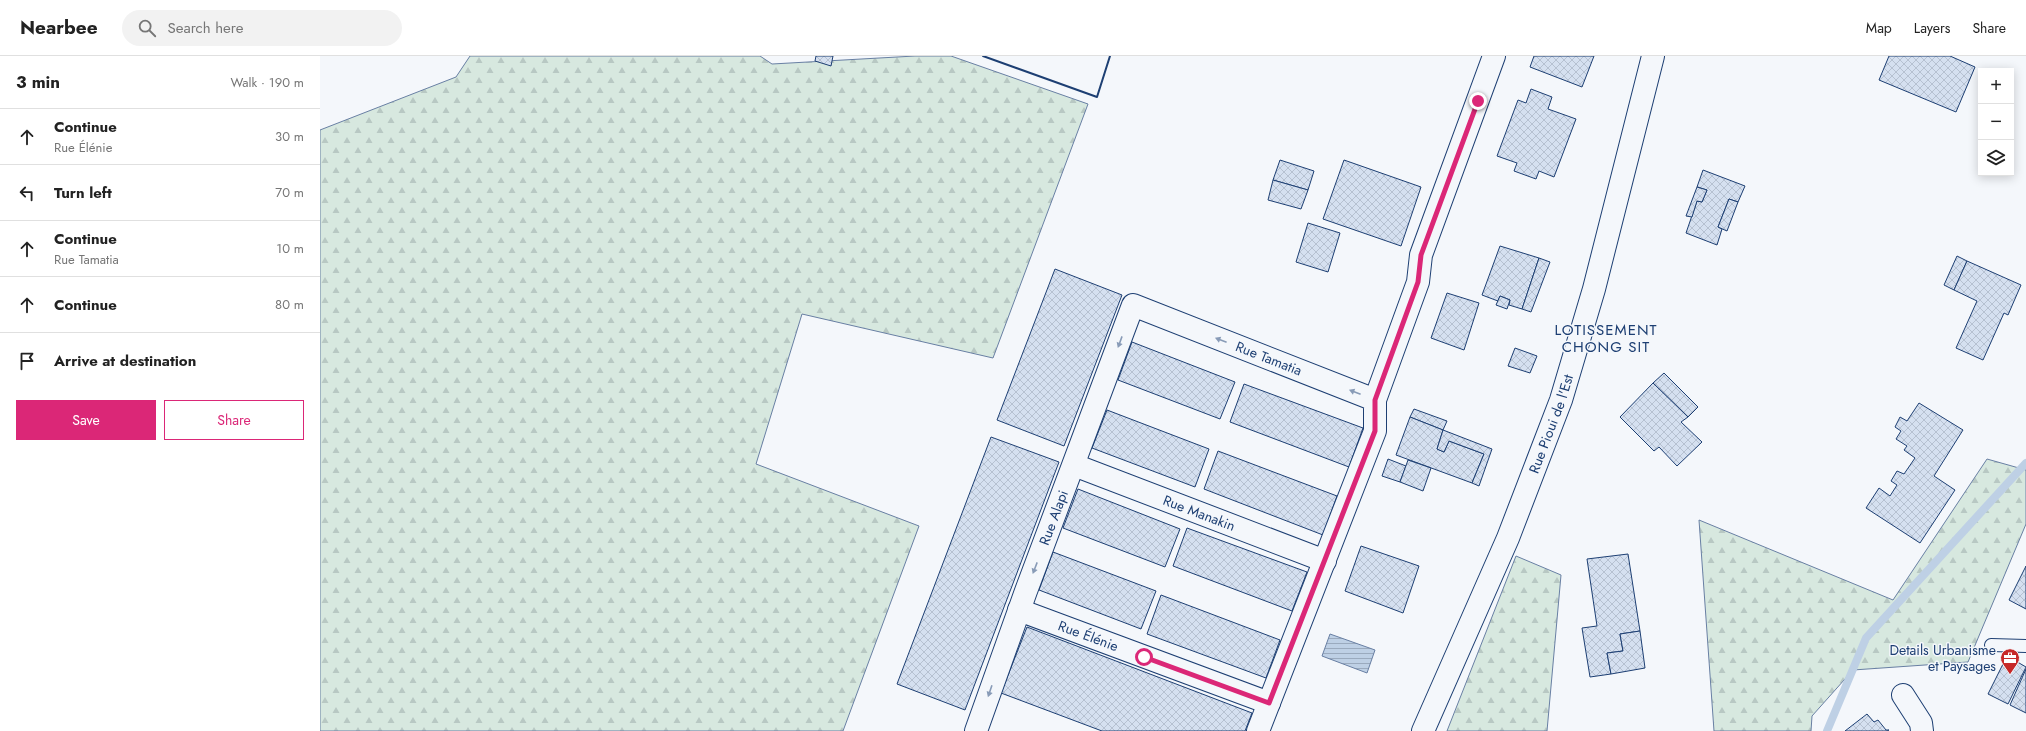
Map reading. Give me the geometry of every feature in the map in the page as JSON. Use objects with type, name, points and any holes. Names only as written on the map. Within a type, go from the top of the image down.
[{"type":"street","points":[[1258,731],[1375,431],[1375,400],[1418,282],[1421,255],[1494,56]]},
{"type":"street","name":"Rue Pioui de l'Est","points":[[1423,731],[1508,538],[1561,400],[1594,289],[1653,56]]},
{"type":"street","name":"Rue Tamatia","points":[[1133,305],[1375,400]]},
{"type":"street","name":"Rue Alapi","points":[[976,731],[1019,610],[1133,305]]},
{"type":"street","name":"Rue Manakin","points":[[1074,465],[1324,561]]},
{"type":"street","name":"Rue Élénie","points":[[1019,610],[1269,703]]},
{"type":"street","points":[[1903,695],[1921,723],[1922,731]]},
{"type":"lane","points":[[1992,645],[2026,646]]},
{"type":"green space","points":[[470,56],[760,56],[772,64],[915,56],[951,56],[1088,104],[993,358],[802,314],[756,464],[919,526],[843,731],[320,731],[320,130],[456,77]]},
{"type":"green space","points":[[1987,459],[2026,470],[2026,524],[1968,662],[1853,670],[1812,716],[1811,731],[1714,731],[1699,520],[1893,600]]},
{"type":"green space","points":[[1516,556],[1561,575],[1547,731],[1447,731]]},
{"type":"water","points":[[1330,634],[1375,650],[1367,673],[1322,656]]},
{"type":"building","points":[[816,56],[833,56],[831,66],[815,61]]},
{"type":"building","points":[[1534,56],[1594,56],[1582,87],[1530,67]]},
{"type":"building","points":[[1889,56],[1950,56],[1975,67],[1956,112],[1879,80]]},
{"type":"building","points":[[1531,89],[1552,97],[1548,109],[1576,119],[1554,177],[1539,171],[1536,179],[1514,171],[1517,163],[1497,156],[1518,100],[1526,103]]},
{"type":"building","points":[[1280,160],[1314,171],[1308,190],[1273,180]]},
{"type":"building","points":[[1344,160],[1421,187],[1401,246],[1323,219]]},
{"type":"building","points":[[1703,170],[1745,186],[1738,202],[1729,199],[1718,227],[1722,229],[1717,245],[1686,233],[1697,201],[1702,202],[1707,190],[1697,187]]},
{"type":"building","points":[[1273,180],[1308,190],[1301,209],[1268,200]]},
{"type":"building","points":[[1697,187],[1707,190],[1702,202],[1697,201],[1692,217],[1686,216]]},
{"type":"building","points":[[1729,199],[1738,202],[1727,231],[1718,227]]},
{"type":"building","points":[[1308,223],[1340,233],[1328,272],[1296,262]]},
{"type":"building","points":[[1500,246],[1539,258],[1522,309],[1509,305],[1510,300],[1500,296],[1498,301],[1482,295]]},
{"type":"building","points":[[1957,256],[1967,261],[1954,290],[1944,285]]},
{"type":"building","points":[[1539,258],[1550,262],[1531,312],[1522,309]]},
{"type":"building","points":[[1967,261],[2021,285],[2008,315],[2004,313],[1983,360],[1956,348],[1977,301],[1954,290]]},
{"type":"building","points":[[1055,269],[1122,295],[1064,446],[997,420]]},
{"type":"building","points":[[1447,293],[1479,303],[1464,350],[1431,338]]},
{"type":"building","points":[[1500,296],[1510,300],[1507,309],[1496,305]]},
{"type":"building","points":[[1132,342],[1235,382],[1220,419],[1118,380]]},
{"type":"building","points":[[1515,348],[1537,356],[1530,373],[1508,366]]},
{"type":"building","points":[[1664,373],[1698,407],[1688,417],[1653,383]]},
{"type":"building","points":[[1653,383],[1688,417],[1681,422],[1702,442],[1677,466],[1659,447],[1654,451],[1620,417]]},
{"type":"building","points":[[1244,384],[1363,428],[1349,467],[1230,422]]},
{"type":"building","points":[[1919,403],[1963,430],[1934,476],[1955,490],[1920,543],[1866,508],[1879,488],[1890,496],[1897,485],[1891,481],[1897,471],[1904,474],[1915,458],[1904,450],[1907,446],[1896,439],[1901,431],[1895,427],[1900,417],[1907,421]]},
{"type":"building","points":[[1414,409],[1447,421],[1443,430],[1410,417]]},
{"type":"building","points":[[1107,410],[1209,449],[1195,487],[1092,448]]},
{"type":"building","points":[[1410,417],[1443,430],[1437,449],[1444,452],[1449,441],[1484,454],[1472,483],[1396,455]]},
{"type":"building","points":[[1443,430],[1492,449],[1479,486],[1472,483],[1484,454],[1449,441],[1444,452],[1437,449]]},
{"type":"building","points":[[991,437],[1059,462],[965,710],[897,684]]},
{"type":"building","points":[[1218,451],[1337,496],[1323,535],[1204,489]]},
{"type":"building","points":[[1388,459],[1406,466],[1400,482],[1382,476]]},
{"type":"building","points":[[1408,460],[1431,468],[1423,491],[1400,482]]},
{"type":"building","points":[[1078,489],[1180,529],[1165,567],[1063,528]]},
{"type":"building","points":[[1187,528],[1307,572],[1292,611],[1173,566]]},
{"type":"building","points":[[1361,546],[1419,566],[1403,613],[1345,591]]},
{"type":"building","points":[[1053,552],[1156,591],[1141,629],[1039,590]]},
{"type":"building","points":[[1628,554],[1640,631],[1620,634],[1623,651],[1607,653],[1611,674],[1590,677],[1582,628],[1597,626],[1587,559]]},
{"type":"building","points":[[2026,566],[2026,609],[2009,600]]},
{"type":"building","points":[[1161,595],[1280,640],[1266,678],[1147,634]]},
{"type":"building","points":[[1027,627],[1252,713],[1245,731],[1102,731],[1001,693]]},
{"type":"building","points":[[1640,631],[1645,668],[1611,674],[1607,653],[1623,651],[1620,634]]},
{"type":"building","points":[[2007,656],[2026,667],[2008,704],[1988,694]]},
{"type":"building","points":[[2026,669],[2026,713],[2010,705]]},
{"type":"building","points":[[1867,714],[1874,722],[1878,720],[1886,730],[1889,730],[1845,731]]},
{"type":"waterway","points":[[1827,731],[1866,638],[2026,463]]},
{"type":"wall","points":[[983,56],[1097,97],[1110,56]]},
{"type":"place","name":"Details Urbanisme et Paysages","points":[[2010,675]]},
{"type":"district","name":"LOTISSEMENT CHONG SIT","points":[[1606,338]]},
{"type":"route","points":[[1144,657],[1269,703],[1375,431],[1375,400],[1418,282],[1421,255],[1478,101]]}]
